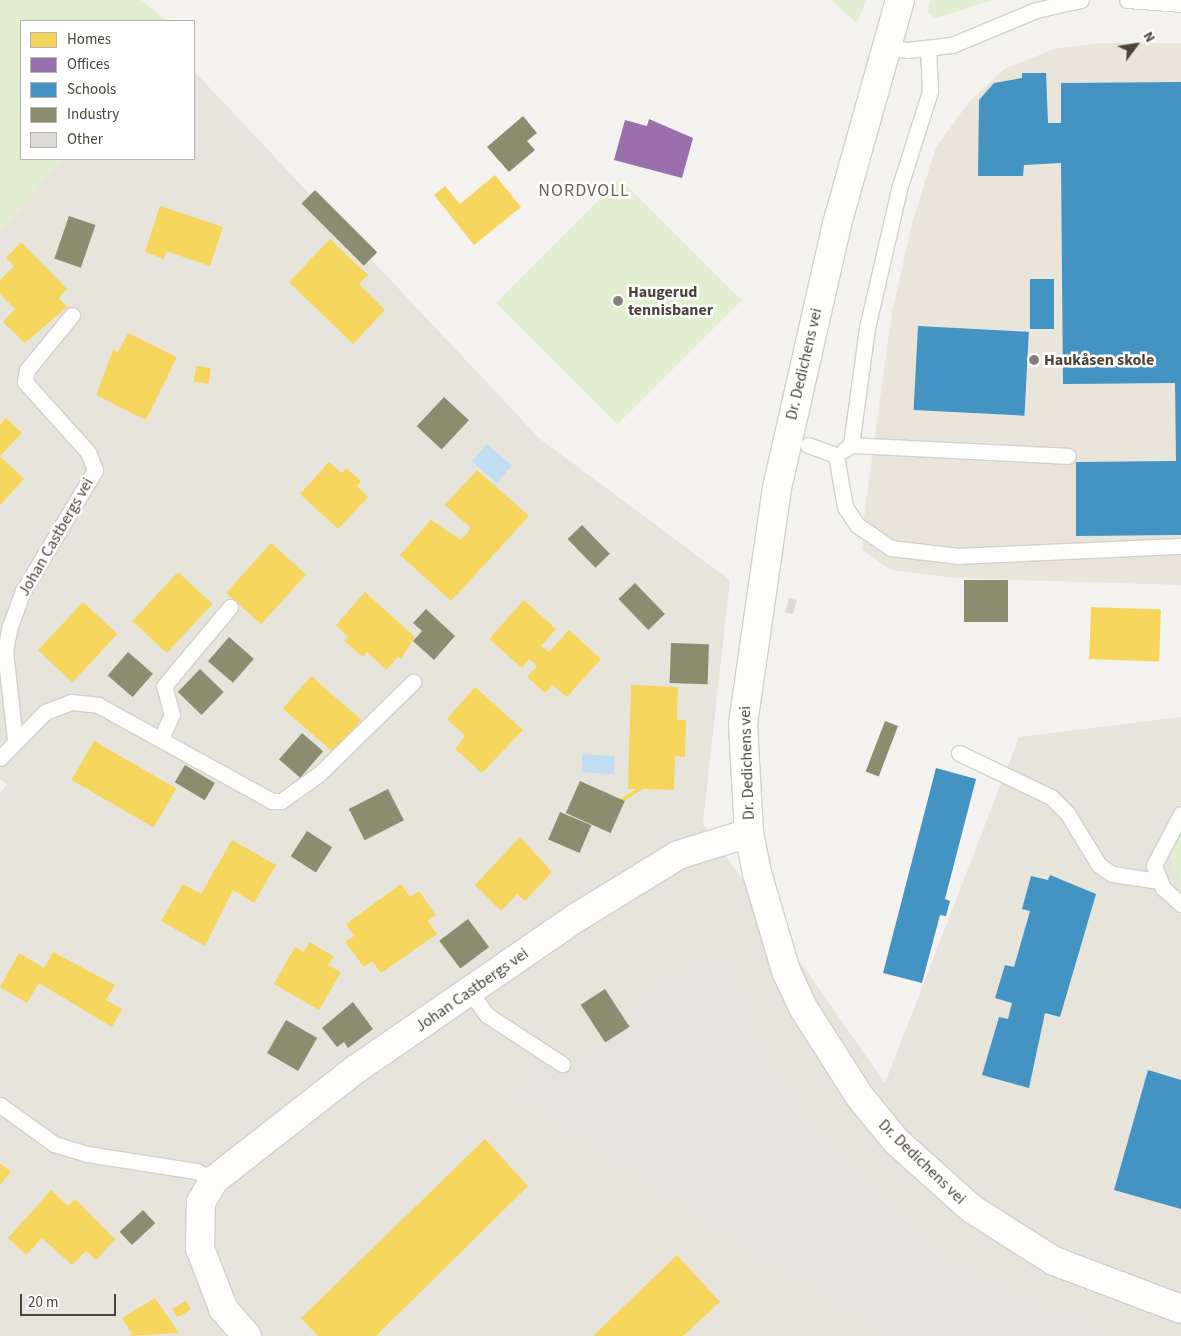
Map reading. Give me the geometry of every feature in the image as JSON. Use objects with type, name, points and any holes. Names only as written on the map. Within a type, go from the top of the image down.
[{"type":"street","name":"Dr. Dedichens vei","points":[[900,0],[816,306],[777,488],[743,725],[749,833],[786,971],[828,1051],[877,1120],[934,1178],[1009,1235],[1102,1282],[1181,1309]]},
{"type":"street","name":"Johan Castbergs vei","points":[[248,1336],[223,1308],[205,1269],[199,1218],[201,1202],[214,1180],[348,1075],[578,916],[678,855],[749,833]]},
{"type":"lane","points":[[886,47],[928,48],[952,45],[1036,10],[1081,0]]},
{"type":"lane","points":[[1127,0],[1181,4]]},
{"type":"lane","points":[[851,445],[866,328],[899,189],[930,91],[928,48]]},
{"type":"lane","name":"Johan Castbergs vei","points":[[15,740],[5,651],[10,626],[23,591],[95,470],[88,452],[25,382],[27,370],[72,315]]},
{"type":"lane","points":[[808,445],[836,455]]},
{"type":"lane","points":[[836,455],[851,445],[1068,456]]},
{"type":"lane","points":[[836,455],[845,506],[857,525],[891,548],[960,556],[1181,546]]},
{"type":"lane","points":[[162,736],[172,715],[164,686],[230,607]]},
{"type":"lane","points":[[0,758],[15,740],[45,712],[71,702],[98,704],[162,736],[272,801],[281,801],[319,774],[413,682]]},
{"type":"lane","points":[[959,753],[1051,797],[1067,813],[1099,864],[1112,874],[1159,882],[1181,904]]},
{"type":"lane","points":[[1159,882],[1156,856],[1181,814]]},
{"type":"lane","points":[[470,992],[487,1015],[562,1064]]},
{"type":"lane","points":[[0,1104],[54,1144],[88,1154],[196,1171],[214,1180]]},
{"type":"shaded area","name":"Haukåsen skole","points":[[1099,43],[1181,43],[1181,585],[955,578],[891,570],[862,550],[865,508],[892,312],[913,220],[936,147],[970,101],[1004,69],[1054,49]]},
{"type":"shaded area","points":[[195,72],[540,439],[730,580],[703,823],[885,1083],[1019,737],[1181,717],[1181,1336],[0,1336],[0,794],[7,784],[0,779],[0,233],[61,160],[195,160]]},
{"type":"shaded area","points":[[716,954],[775,1075],[815,1141],[880,1205],[955,1267],[1094,1332],[1092,1336],[891,1336],[520,1094],[541,1068],[583,1060],[632,1023],[625,1012]]},
{"type":"green space","points":[[0,0],[141,0],[166,20],[20,20],[20,160],[61,160],[0,233]]},
{"type":"green space","points":[[831,0],[866,0],[857,23]]},
{"type":"green space","points":[[931,0],[994,0],[935,18],[927,11]]},
{"type":"green space","name":"Haugerud tennisbaner","points":[[620,179],[742,301],[618,424],[496,303]]},
{"type":"green space","points":[[1181,835],[1181,884],[1168,854]]},
{"type":"water","points":[[487,444],[512,466],[497,483],[472,461]]},
{"type":"water","points":[[583,754],[615,756],[614,774],[582,772]]},
{"type":"building: Homes","points":[[495,175],[521,207],[474,245],[434,195],[445,186],[460,204]]},
{"type":"building: Homes","points":[[160,206],[223,227],[210,266],[166,251],[164,259],[145,252]]},
{"type":"building: Homes","points":[[330,239],[368,275],[359,284],[385,310],[353,344],[289,282]]},
{"type":"building: Homes","points":[[21,242],[67,289],[59,298],[67,307],[25,343],[3,322],[15,309],[0,294],[0,280],[14,266],[6,258]]},
{"type":"building: Homes","points":[[128,333],[177,357],[146,420],[96,395],[113,350],[118,352]]},
{"type":"building: Homes","points":[[196,366],[211,368],[209,384],[194,382]]},
{"type":"building: Homes","points":[[6,418],[22,433],[0,456],[0,425]]},
{"type":"building: Homes","points":[[0,456],[24,479],[0,505]]},
{"type":"building: Homes","points":[[329,462],[342,473],[346,468],[361,481],[357,486],[368,497],[338,529],[300,494]]},
{"type":"building: Homes","points":[[477,470],[529,516],[451,601],[400,555],[431,520],[461,540],[471,528],[445,505]]},
{"type":"building: Homes","points":[[271,543],[306,574],[261,624],[226,593]]},
{"type":"building: Homes","points":[[178,572],[212,604],[167,653],[132,621]]},
{"type":"building: Homes","points":[[365,592],[415,637],[401,659],[398,657],[386,670],[367,652],[363,657],[344,641],[348,637],[336,625]]},
{"type":"building: Homes","points":[[524,600],[556,629],[541,646],[549,652],[569,630],[601,659],[567,697],[553,685],[545,693],[527,677],[537,666],[529,659],[522,668],[489,639]]},
{"type":"building: Homes","points":[[83,602],[117,634],[72,682],[38,650]]},
{"type":"building: Homes","points":[[1091,607],[1161,609],[1159,661],[1089,659]]},
{"type":"building: Homes","points":[[311,676],[362,720],[333,752],[283,708]]},
{"type":"building: Homes","points":[[631,685],[678,687],[677,720],[686,720],[685,757],[675,756],[674,790],[643,789],[624,801],[620,799],[636,789],[628,789]]},
{"type":"building: Homes","points":[[475,687],[523,730],[482,773],[455,749],[465,736],[447,719]]},
{"type":"building: Homes","points":[[94,741],[176,788],[154,827],[72,780]]},
{"type":"building: Homes","points":[[520,837],[552,872],[525,901],[517,894],[501,911],[475,885]]},
{"type":"building: Homes","points":[[232,840],[276,865],[254,903],[233,890],[205,946],[161,921],[183,884],[201,894]]},
{"type":"building: Homes","points":[[401,884],[410,897],[419,891],[436,915],[428,921],[437,934],[381,973],[372,961],[364,967],[345,942],[354,936],[346,924]]},
{"type":"building: Homes","points":[[309,942],[334,956],[328,965],[341,972],[319,1010],[274,984],[295,947],[304,952]]},
{"type":"building: Homes","points":[[53,952],[115,985],[106,1000],[122,1009],[112,1027],[39,983],[27,1003],[0,987],[19,953],[44,968]]},
{"type":"building: Homes","points":[[485,1139],[528,1186],[376,1336],[318,1336],[301,1318]]},
{"type":"building: Homes","points":[[0,1163],[11,1172],[0,1185]]},
{"type":"building: Homes","points":[[51,1190],[68,1206],[75,1199],[115,1239],[96,1260],[86,1251],[72,1265],[42,1238],[26,1255],[8,1238]]},
{"type":"building: Homes","points":[[677,1255],[720,1302],[683,1336],[593,1336]]},
{"type":"building: Homes","points":[[155,1298],[179,1333],[128,1336],[132,1334],[122,1318]]},
{"type":"building: Homes","points":[[186,1301],[191,1310],[177,1318],[172,1309]]},
{"type":"building: Offices","points":[[649,119],[693,138],[682,178],[614,160],[625,120],[647,126]]},
{"type":"building: Schools","points":[[1022,73],[1046,73],[1048,123],[1061,123],[1061,83],[1181,82],[1181,535],[1076,536],[1076,462],[1176,461],[1175,383],[1063,384],[1061,163],[1024,165],[1023,176],[978,176],[979,100],[994,83],[1022,78]]},
{"type":"building: Schools","points":[[1030,279],[1054,279],[1054,329],[1030,329]]},
{"type":"building: Schools","points":[[918,326],[1029,332],[1024,416],[914,410]]},
{"type":"building: Schools","points":[[936,768],[976,779],[945,899],[950,901],[946,916],[940,915],[922,983],[883,973]]},
{"type":"building: Schools","points":[[1050,875],[1096,894],[1060,1017],[1045,1013],[1029,1088],[982,1075],[999,1017],[1008,1019],[1012,1003],[995,998],[1005,965],[1014,967],[1030,911],[1022,909],[1031,876],[1048,880]]},
{"type":"building: Schools","points":[[1148,1070],[1181,1080],[1181,1209],[1114,1190]]},
{"type":"building: Industry","points":[[523,116],[537,133],[527,141],[535,150],[509,172],[487,147]]},
{"type":"building: Industry","points":[[315,190],[377,252],[364,266],[302,203]]},
{"type":"building: Industry","points":[[69,216],[95,225],[81,268],[54,259]]},
{"type":"building: Industry","points":[[444,397],[469,420],[442,449],[417,426]]},
{"type":"building: Industry","points":[[582,525],[610,554],[595,568],[568,539]]},
{"type":"building: Industry","points":[[964,580],[1008,580],[1008,622],[964,622]]},
{"type":"building: Industry","points":[[635,583],[665,614],[648,630],[618,599]]},
{"type":"building: Industry","points":[[426,609],[455,636],[434,660],[413,641],[422,631],[413,623]]},
{"type":"building: Industry","points":[[229,637],[254,659],[233,683],[208,661]]},
{"type":"building: Industry","points":[[671,643],[709,644],[708,684],[670,683]]},
{"type":"building: Industry","points":[[128,652],[153,674],[133,697],[108,675]]},
{"type":"building: Industry","points":[[200,669],[224,692],[202,715],[178,692]]},
{"type":"building: Industry","points":[[885,721],[898,726],[879,776],[866,771]]},
{"type":"building: Industry","points":[[302,733],[323,751],[300,778],[279,759]]},
{"type":"building: Industry","points":[[185,765],[215,783],[205,800],[175,782]]},
{"type":"building: Industry","points":[[580,781],[625,801],[611,833],[566,813]]},
{"type":"building: Industry","points":[[388,789],[404,820],[365,840],[349,809]]},
{"type":"building: Industry","points":[[560,812],[591,825],[580,853],[548,840]]},
{"type":"building: Industry","points":[[307,831],[332,847],[316,872],[291,856]]},
{"type":"building: Industry","points":[[468,919],[489,947],[460,969],[439,941]]},
{"type":"building: Industry","points":[[605,989],[630,1027],[605,1043],[581,1005]]},
{"type":"building: Industry","points":[[353,1002],[373,1029],[348,1048],[344,1042],[337,1047],[322,1028]]},
{"type":"building: Industry","points":[[286,1020],[317,1038],[298,1071],[267,1053]]},
{"type":"building: Industry","points":[[143,1210],[155,1223],[132,1245],[120,1232]]},
{"type":"building: Other","points":[[789,598],[797,600],[793,614],[785,613]]},
{"type":"place","name":"Haugerud tennisbaner","points":[[618,301]]},
{"type":"place","name":"Haukåsen skole","points":[[1034,360]]},
{"type":"district","name":"NORDVOLL","points":[[584,191]]}]
